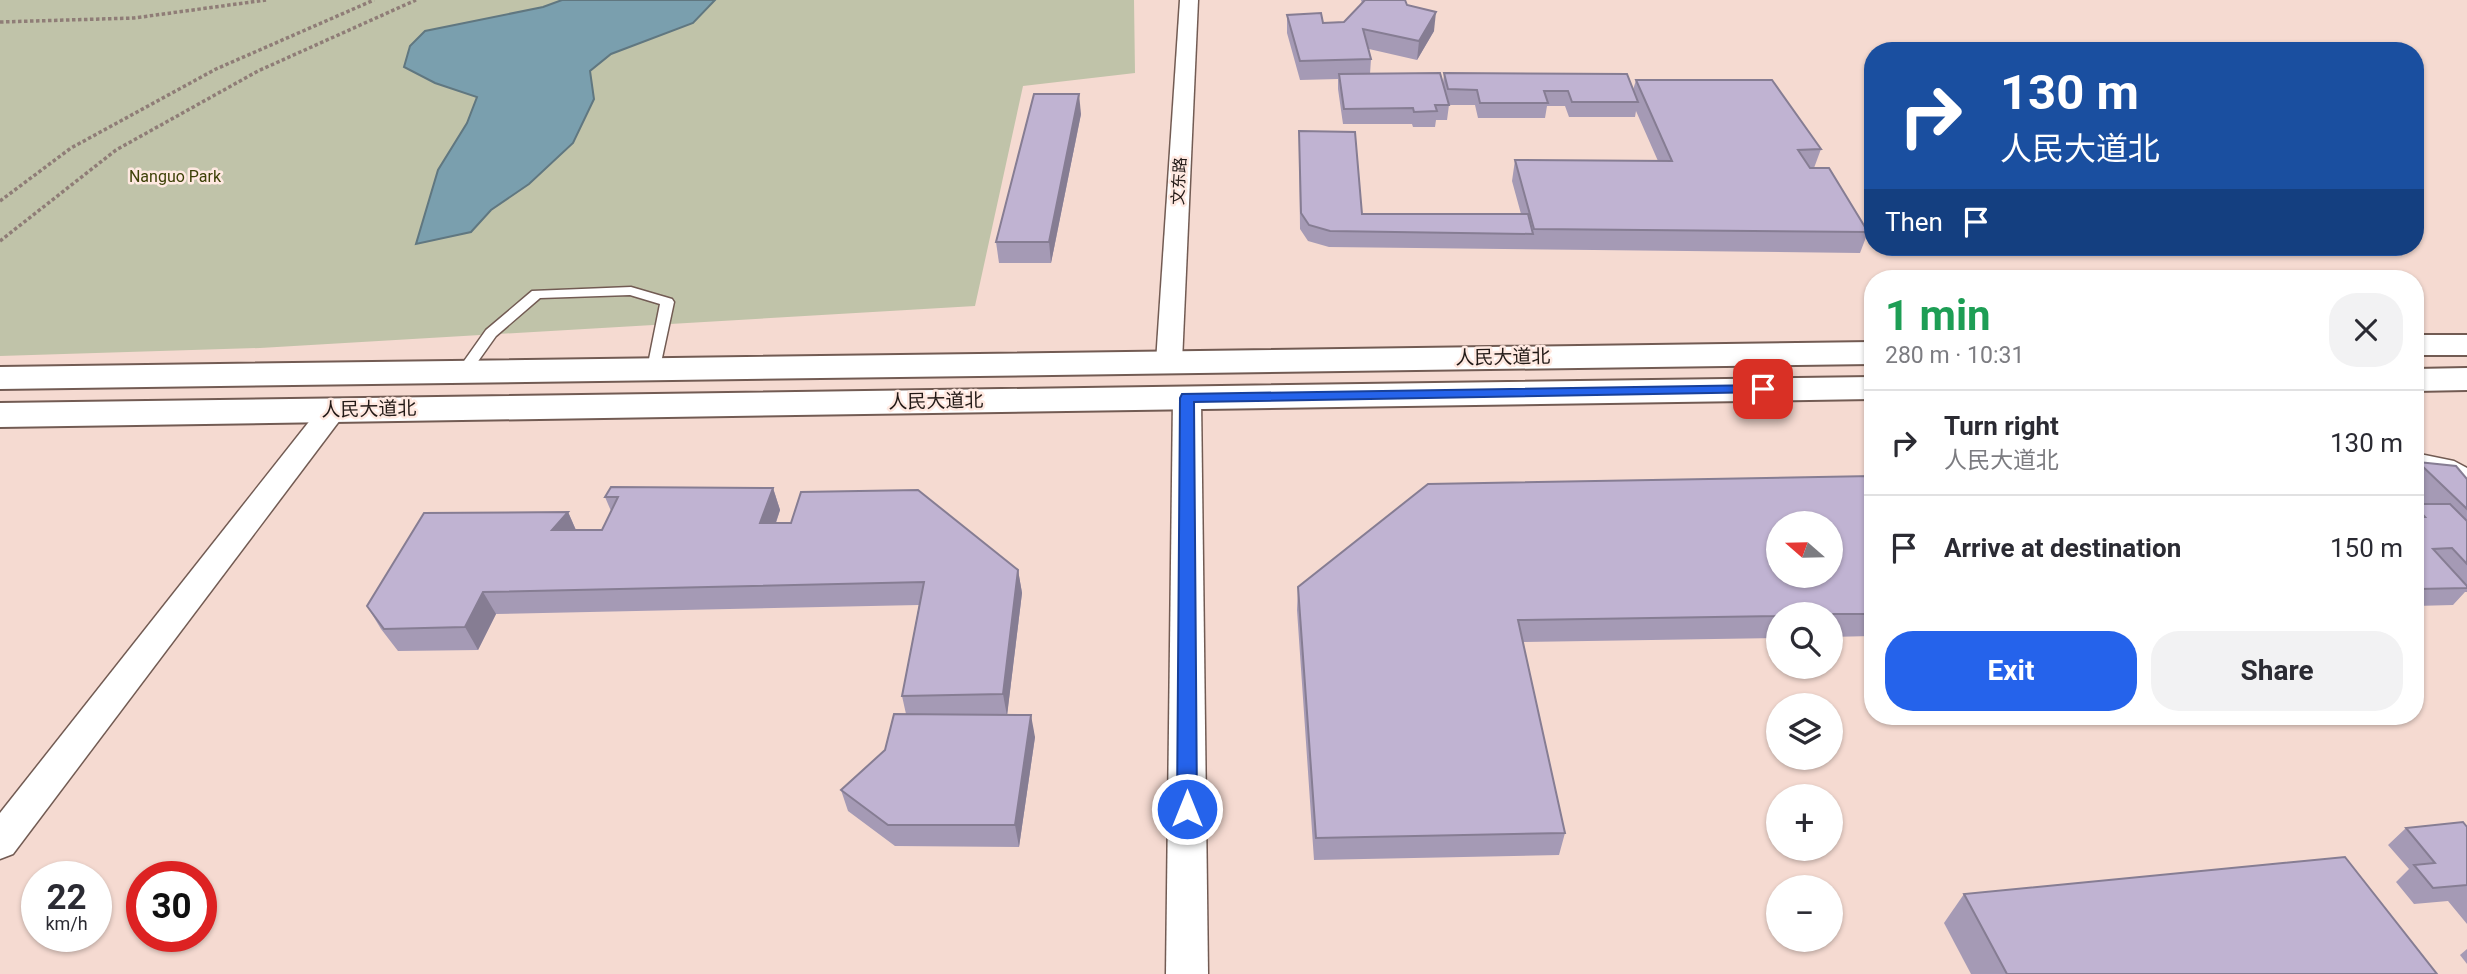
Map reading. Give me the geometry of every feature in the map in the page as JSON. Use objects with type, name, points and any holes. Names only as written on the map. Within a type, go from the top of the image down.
[{"type":"main road","points":[[2424,345],[2467,345]]},
{"type":"main road","name":"人民大道北","points":[[0,378],[1864,353]]},
{"type":"main road","points":[[2424,380],[2467,379]]},
{"type":"main road","name":"人民大道北","points":[[0,415],[1864,388]]},
{"type":"street","name":"文东路","points":[[1169,362],[1189,0]]},
{"type":"street","points":[[1187,398],[1187,974]]},
{"type":"street","points":[[0,842],[333,410]]},
{"type":"lane","points":[[464,372],[491,333],[537,294],[631,291],[667,302],[654,369]]},
{"type":"lane","points":[[2424,460],[2449,465],[2467,475]]},
{"type":"path","points":[[0,22],[134,18],[267,0]]},
{"type":"path","points":[[0,201],[71,148],[216,69],[374,0]]},
{"type":"path","points":[[0,240],[116,150],[258,71],[416,0]]},
{"type":"green space","name":"Nanguo Park","points":[[0,0],[1134,0],[1135,73],[1023,86],[975,306],[260,348],[0,356]]},
{"type":"water","points":[[562,0],[715,0],[693,23],[611,54],[590,71],[594,99],[573,143],[529,184],[491,210],[471,232],[416,244],[438,170],[467,123],[477,97],[435,83],[404,67],[410,46],[425,31],[543,7]]},
{"type":"building","points":[[1365,0],[1405,0],[1407,5],[1436,12],[1419,41],[1363,29],[1371,59],[1300,61],[1287,15],[1321,13],[1323,23],[1344,22]]},
{"type":"building","points":[[1440,73],[1449,105],[1435,105],[1437,111],[1414,112],[1413,108],[1344,109],[1339,74]]},
{"type":"building","points":[[1444,73],[1627,74],[1638,102],[1572,102],[1568,91],[1544,91],[1548,103],[1480,103],[1477,90],[1448,89]]},
{"type":"building","points":[[1636,80],[1772,80],[1821,149],[1798,150],[1810,168],[1829,168],[1864,225],[1864,232],[1534,229],[1515,160],[1672,161]]},
{"type":"building","points":[[1034,94],[1079,94],[1049,242],[996,242]]},
{"type":"building","points":[[1299,131],[1355,132],[1362,214],[1528,214],[1533,234],[1330,231],[1309,225],[1301,213]]},
{"type":"building","points":[[2424,463],[2456,466],[2467,479],[2467,509],[2424,468]]},
{"type":"building","points":[[1864,476],[1864,614],[1843,614],[1843,602],[1766,602],[1766,616],[1518,620],[1565,833],[1316,838],[1298,587],[1428,484]]},
{"type":"building","points":[[611,487],[773,488],[760,523],[791,523],[801,492],[918,490],[1018,570],[1003,694],[902,696],[924,582],[483,592],[465,627],[384,629],[367,606],[424,513],[568,512],[552,530],[602,530],[618,497],[605,497]]},
{"type":"building","points":[[2424,504],[2450,504],[2467,521],[2467,564],[2452,548],[2433,549],[2467,588],[2424,589]]},
{"type":"building","points":[[894,714],[1031,715],[1015,825],[888,825],[841,790],[885,750]]},
{"type":"building","points":[[2463,822],[2467,827],[2467,885],[2433,888],[2414,865],[2435,863],[2406,828]]},
{"type":"building","points":[[2345,857],[2437,974],[2007,974],[1964,894]]},
{"type":"route","points":[[1187,809],[1187,398],[1763,389]]}]
